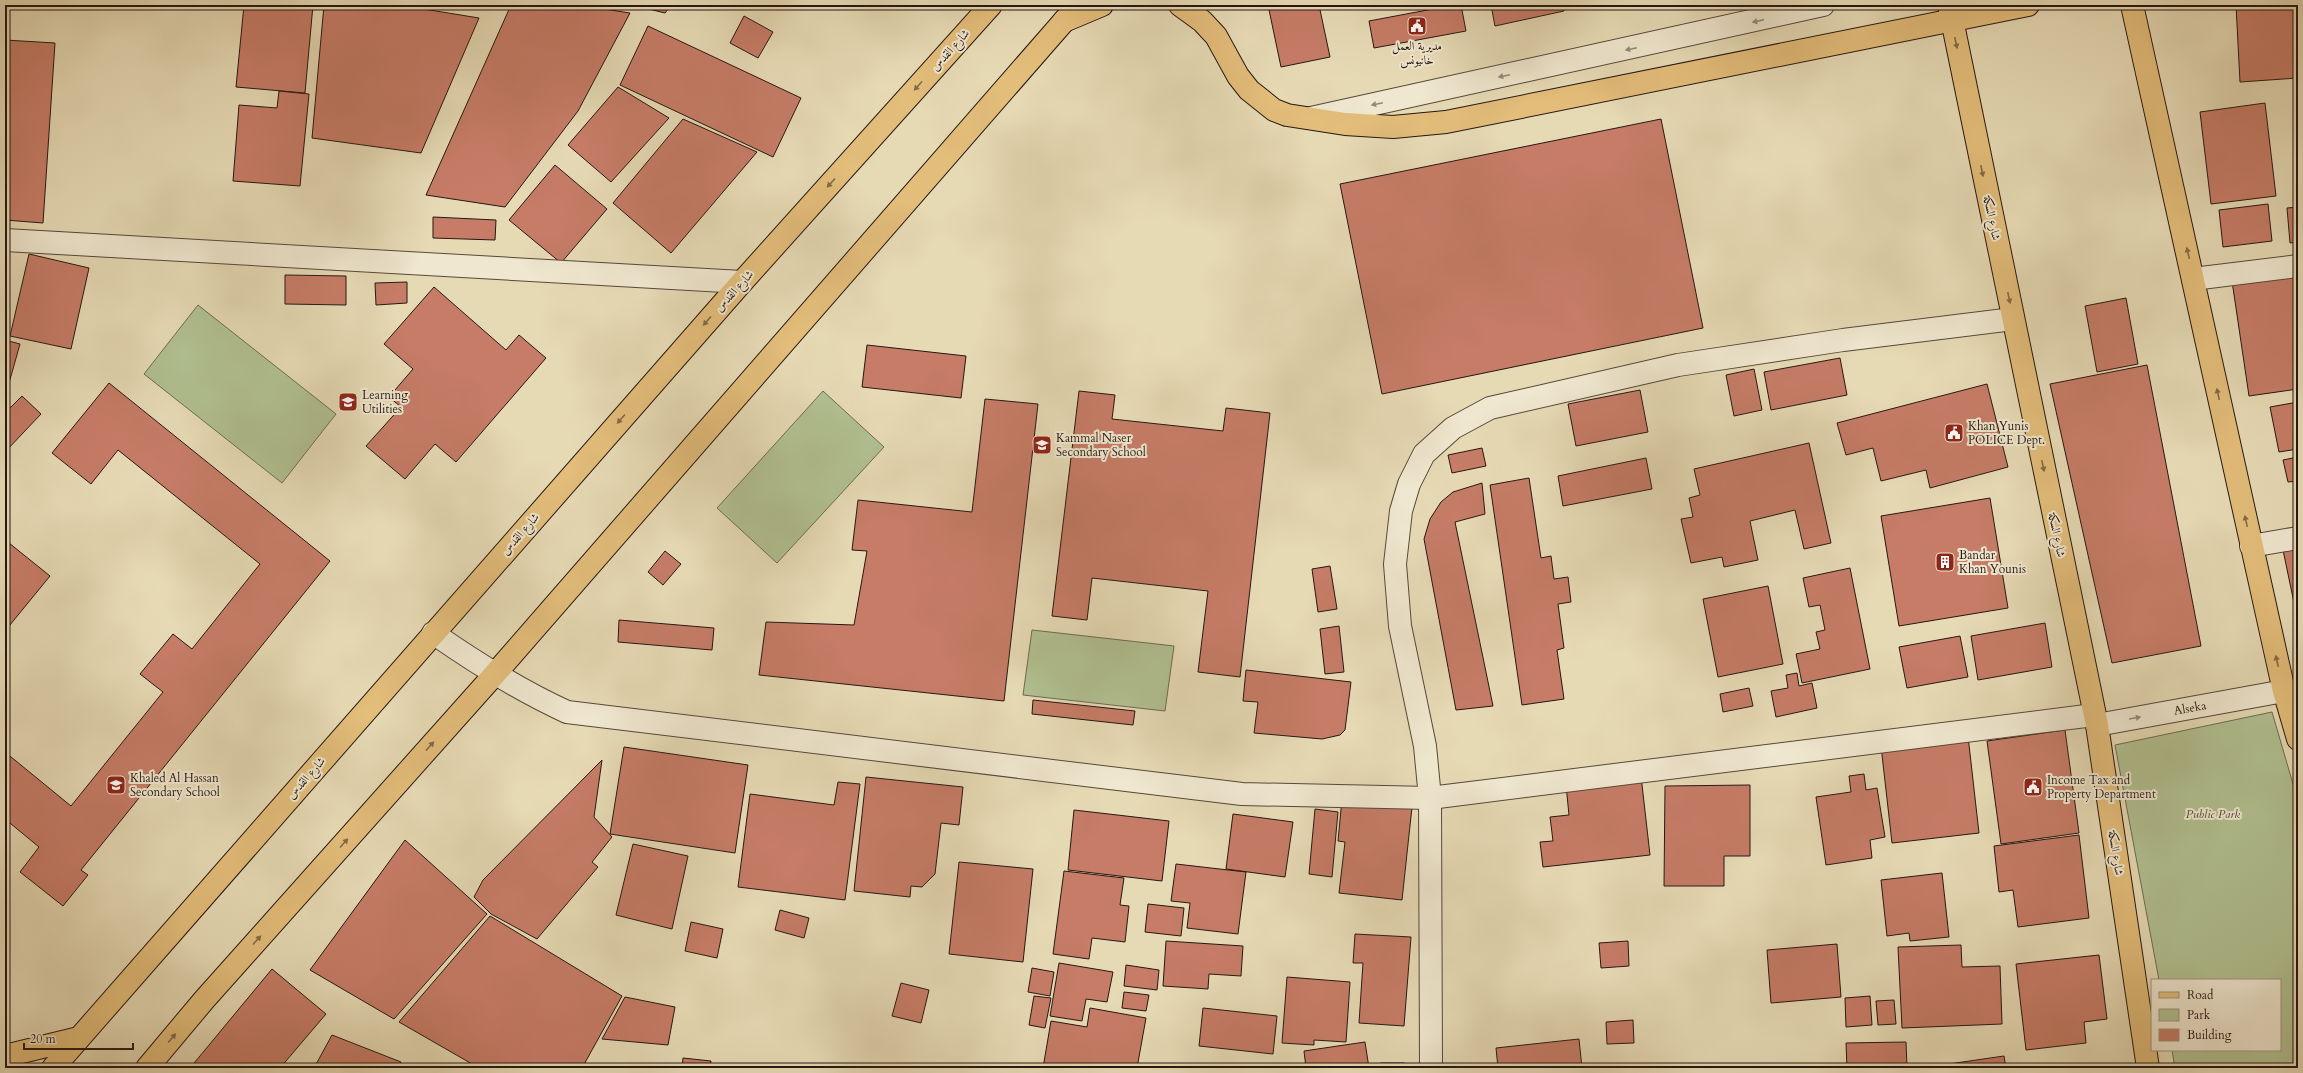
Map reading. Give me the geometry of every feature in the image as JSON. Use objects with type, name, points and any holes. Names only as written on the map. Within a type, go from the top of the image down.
[{"type":"main road","name":"شارع القدس","points":[[53,1068],[742,282],[991,5]]},
{"type":"main road","points":[[147,1068],[209,994],[494,674],[1078,5]]},
{"type":"main road","points":[[1063,21],[1102,5]]},
{"type":"main road","points":[[1180,5],[1202,21],[1216,36],[1238,76],[1262,102],[1287,115],[1345,124],[1393,127],[1446,122],[1950,13],[2028,5]]},
{"type":"main road","points":[[2132,5],[2284,692],[2298,739]]},
{"type":"main road","name":"شارع السكة","points":[[1950,13],[2095,720],[2148,1068]]},
{"type":"main road","points":[[5,1056],[79,1038]]},
{"type":"street","points":[[1310,118],[1824,5]]},
{"type":"street","points":[[5,240],[742,282]]},
{"type":"street","points":[[2193,279],[2298,266]]},
{"type":"street","points":[[1431,1068],[1430,798],[1425,746],[1400,626],[1395,564],[1401,511],[1409,484],[1424,454],[1453,428],[1490,408],[1678,365],[1844,340],[2013,319]]},
{"type":"street","points":[[2251,546],[2298,538]]},
{"type":"street","name":"Alseka","points":[[433,633],[494,674],[530,695],[567,712],[1242,794],[1430,798],[2095,720],[2284,692]]},
{"type":"green space","points":[[198,305],[336,414],[282,483],[144,374]]},
{"type":"green space","points":[[823,391],[884,447],[777,563],[717,508]]},
{"type":"green space","points":[[1032,630],[1174,646],[1165,711],[1023,695]]},
{"type":"green space","name":"Public Park","points":[[2272,712],[2298,801],[2298,1068],[2175,1068],[2172,1051],[2281,1051],[2281,979],[2159,979],[2115,745]]},
{"type":"building","points":[[244,5],[313,5],[305,93],[236,87]]},
{"type":"building","points":[[324,5],[399,5],[479,18],[421,153],[312,138]]},
{"type":"building","points":[[511,5],[579,5],[630,13],[578,111],[505,207],[426,195]]},
{"type":"building","points":[[632,5],[671,5],[665,13]]},
{"type":"building","points":[[1268,5],[1319,5],[1330,57],[1281,67]]},
{"type":"building","name":"مديرية العمل خانيونس","points":[[1461,5],[1466,31],[1374,48],[1369,21]]},
{"type":"building","points":[[1491,5],[1563,5],[1564,11],[1495,26]]},
{"type":"building","points":[[2236,5],[2298,5],[2298,78],[2240,82]]},
{"type":"building","points":[[744,16],[773,32],[758,58],[730,43]]},
{"type":"building","points":[[648,26],[801,98],[773,157],[620,85]]},
{"type":"building","points":[[5,40],[55,43],[43,223],[5,220]]},
{"type":"building","points":[[618,87],[669,118],[611,182],[568,145]]},
{"type":"building","points":[[279,91],[309,94],[300,186],[233,181],[239,105],[277,108]]},
{"type":"building","points":[[2265,103],[2276,196],[2211,204],[2200,112]]},
{"type":"building","points":[[683,119],[757,152],[671,253],[613,203]]},
{"type":"building","points":[[1661,119],[1703,328],[1382,394],[1340,184]]},
{"type":"building","points":[[555,165],[607,209],[561,263],[509,220]]},
{"type":"building","points":[[2268,204],[2272,241],[2223,247],[2219,210]]},
{"type":"building","points":[[2298,207],[2298,242],[2290,243],[2287,208]]},
{"type":"building","points":[[433,217],[496,220],[495,240],[433,238]]},
{"type":"building","points":[[29,254],[89,268],[71,349],[10,336]]},
{"type":"building","points":[[2298,271],[2298,389],[2249,396],[2232,281]]},
{"type":"building","points":[[285,275],[346,276],[346,305],[285,304]]},
{"type":"building","points":[[407,282],[407,303],[376,305],[375,283]]},
{"type":"building","points":[[434,287],[506,350],[519,335],[546,358],[456,462],[435,444],[405,479],[366,446],[401,407],[389,397],[413,369],[384,344]]},
{"type":"building","points":[[2126,298],[2138,364],[2097,372],[2085,306]]},
{"type":"building","points":[[5,340],[20,344],[9,383],[5,382]]},
{"type":"building","points":[[867,345],[966,356],[961,398],[862,387]]},
{"type":"building","points":[[1840,358],[1847,395],[1771,410],[1764,372]]},
{"type":"building","points":[[2147,365],[2201,646],[2112,663],[2050,384]]},
{"type":"building","points":[[1754,369],[1762,410],[1734,416],[1726,375]]},
{"type":"building","points":[[109,383],[330,561],[81,870],[88,875],[63,906],[20,872],[39,847],[5,819],[5,752],[71,806],[163,692],[140,674],[173,634],[192,649],[260,564],[118,450],[91,484],[52,453]]},
{"type":"building","points":[[1987,384],[2008,467],[1930,488],[1926,470],[1881,481],[1873,448],[1846,455],[1837,423]]},
{"type":"building","points":[[1640,390],[1648,432],[1576,446],[1568,404]]},
{"type":"building","points":[[1079,391],[1115,395],[1112,419],[1223,431],[1226,408],[1270,413],[1240,677],[1198,672],[1208,591],[1092,578],[1087,620],[1052,616]]},
{"type":"building","points":[[22,396],[41,414],[5,452],[5,413]]},
{"type":"building","points":[[985,399],[1038,404],[1004,701],[759,675],[766,622],[854,625],[867,551],[852,550],[858,500],[972,512]]},
{"type":"building","points":[[2298,402],[2298,449],[2279,452],[2270,407]]},
{"type":"building","points":[[1809,443],[1831,543],[1804,549],[1795,510],[1750,521],[1758,560],[1724,567],[1722,557],[1691,563],[1681,519],[1693,517],[1689,498],[1700,495],[1694,469]]},
{"type":"building","points":[[1482,448],[1486,466],[1452,473],[1448,455]]},
{"type":"building","points":[[2298,457],[2298,481],[2288,482],[2283,460]]},
{"type":"building","points":[[1646,458],[1652,489],[1563,506],[1558,476]]},
{"type":"building","points":[[1529,478],[1541,558],[1551,556],[1554,579],[1568,577],[1571,602],[1558,604],[1564,648],[1557,650],[1564,699],[1522,705],[1490,485]]},
{"type":"building","points":[[1482,483],[1485,514],[1455,522],[1493,706],[1456,710],[1424,539],[1430,519],[1441,502],[1453,492]]},
{"type":"building","name":"Bandar Khan Younis","points":[[1990,498],[2008,608],[1899,626],[1881,516]]},
{"type":"building","points":[[9,543],[50,576],[5,631],[5,548]]},
{"type":"building","points":[[2298,547],[2298,622],[2283,550]]},
{"type":"building","points":[[665,551],[681,564],[663,585],[648,572]]},
{"type":"building","points":[[1330,566],[1337,609],[1318,612],[1312,569]]},
{"type":"building","points":[[1850,568],[1870,669],[1802,683],[1796,654],[1820,649],[1816,632],[1825,630],[1820,605],[1809,607],[1803,578]]},
{"type":"building","points":[[1768,586],[1783,664],[1718,677],[1703,599]]},
{"type":"building","points":[[619,620],[714,628],[712,650],[618,642]]},
{"type":"building","points":[[2045,623],[2052,667],[1978,680],[1971,636]]},
{"type":"building","points":[[1339,626],[1344,672],[1325,674],[1320,629]]},
{"type":"building","points":[[1960,636],[1968,677],[1907,688],[1899,647]]},
{"type":"building","points":[[1246,670],[1351,682],[1345,730],[1340,735],[1322,739],[1254,733],[1258,702],[1243,701]]},
{"type":"building","points":[[1797,673],[1799,686],[1812,683],[1817,708],[1776,717],[1771,691],[1788,688],[1786,675]]},
{"type":"building","points":[[1749,688],[1753,706],[1723,712],[1720,694]]},
{"type":"building","points":[[1033,700],[1135,711],[1133,725],[1032,714]]},
{"type":"building","name":"Income Tax and Property Department","points":[[2065,730],[2079,833],[2001,844],[1987,741]]},
{"type":"building","points":[[1968,736],[1979,833],[1892,843],[1881,746]]},
{"type":"building","points":[[624,747],[748,765],[735,853],[610,834]]},
{"type":"building","points":[[602,760],[594,817],[612,837],[592,862],[598,867],[537,939],[491,914],[474,897],[483,880]]},
{"type":"building","points":[[1864,774],[1866,790],[1877,788],[1885,837],[1870,840],[1872,858],[1826,865],[1816,797],[1851,792],[1849,776]]},
{"type":"building","points":[[1641,776],[1650,855],[1543,867],[1540,842],[1553,841],[1550,817],[1569,815],[1566,785]]},
{"type":"building","points":[[866,777],[963,787],[959,825],[941,823],[935,874],[922,887],[911,886],[910,897],[854,891]]},
{"type":"building","points":[[838,782],[860,784],[845,900],[738,887],[750,794],[834,805]]},
{"type":"building","points":[[1750,785],[1750,856],[1724,856],[1724,886],[1664,886],[1665,786]]},
{"type":"building","points":[[1342,799],[1412,807],[1402,900],[1339,893],[1345,842],[1338,841]]},
{"type":"building","points":[[1315,809],[1338,812],[1332,877],[1309,874]]},
{"type":"building","points":[[1074,810],[1169,821],[1162,881],[1068,870]]},
{"type":"building","points":[[1233,814],[1293,822],[1285,877],[1226,869]]},
{"type":"building","points":[[2079,835],[2089,918],[2018,927],[2013,890],[1999,892],[1994,846]]},
{"type":"building","points":[[405,840],[487,914],[394,1019],[310,970]]},
{"type":"building","points":[[633,844],[688,856],[672,929],[616,915]]},
{"type":"building","points":[[959,862],[1033,869],[1023,962],[949,954]]},
{"type":"building","points":[[1176,864],[1246,872],[1238,934],[1187,928],[1190,903],[1171,901]]},
{"type":"building","points":[[1064,871],[1124,878],[1120,905],[1129,906],[1125,942],[1092,938],[1089,959],[1053,954]]},
{"type":"building","points":[[1942,873],[1949,937],[1910,941],[1909,933],[1887,936],[1881,880]]},
{"type":"building","points":[[1148,904],[1184,908],[1181,936],[1145,932]]},
{"type":"building","points":[[780,910],[809,918],[804,938],[775,930]]},
{"type":"building","points":[[490,916],[622,996],[582,1068],[479,1068],[399,1022]]},
{"type":"building","points":[[691,922],[723,929],[717,958],[685,951]]},
{"type":"building","points":[[1355,934],[1411,937],[1404,1026],[1359,1023],[1363,963],[1353,963]]},
{"type":"building","points":[[1166,941],[1243,946],[1241,976],[1209,974],[1208,989],[1163,986]]},
{"type":"building","points":[[1628,941],[1629,966],[1601,968],[1599,943]]},
{"type":"building","points":[[1837,944],[1841,997],[1771,1003],[1767,950]]},
{"type":"building","points":[[1961,945],[1962,967],[2000,966],[2002,1024],[1902,1028],[1898,947]]},
{"type":"building","points":[[2099,955],[2107,1019],[2084,1022],[2086,1043],[2026,1050],[2016,964]]},
{"type":"building","points":[[1059,963],[1113,972],[1107,1002],[1086,999],[1082,1021],[1050,1016]]},
{"type":"building","points":[[1126,965],[1159,970],[1157,990],[1124,986]]},
{"type":"building","points":[[1032,968],[1054,972],[1050,996],[1028,992]]},
{"type":"building","points":[[272,969],[326,1014],[280,1068],[190,1068]]},
{"type":"building","points":[[1287,977],[1350,982],[1346,1042],[1314,1040],[1314,1045],[1282,1043]]},
{"type":"building","points":[[901,983],[929,990],[921,1023],[892,1016]]},
{"type":"building","points":[[1124,992],[1149,995],[1146,1011],[1122,1008]]},
{"type":"building","points":[[1034,996],[1051,998],[1045,1028],[1029,1025]]},
{"type":"building","points":[[1870,996],[1872,1025],[1846,1027],[1845,998]]},
{"type":"building","points":[[625,997],[675,1007],[668,1045],[602,1039]]},
{"type":"building","points":[[1894,1000],[1896,1024],[1878,1025],[1876,1001]]},
{"type":"building","points":[[1090,1008],[1146,1018],[1137,1068],[1043,1068],[1051,1021],[1087,1027]]},
{"type":"building","points":[[1203,1008],[1277,1016],[1273,1054],[1199,1046]]},
{"type":"building","points":[[1633,1020],[1634,1043],[1607,1044],[1606,1022]]},
{"type":"building","points":[[332,1035],[401,1062],[400,1068],[314,1068]]},
{"type":"building","points":[[1579,1039],[1582,1068],[1498,1068],[1496,1048]]},
{"type":"building","points":[[1365,1042],[1369,1068],[1306,1068],[1304,1051]]},
{"type":"building","points":[[1906,1042],[1907,1068],[1847,1068],[1846,1043]]},
{"type":"building","points":[[2004,1056],[2006,1068],[1928,1068],[1928,1067]]},
{"type":"building","points":[[683,1058],[711,1061],[710,1068],[682,1068]]},
{"type":"building","points":[[1381,1063],[1404,1063],[1404,1068],[1381,1068]]},
{"type":"building","points":[[1833,1065],[1833,1068],[1799,1068]]},
{"type":"place","name":"مديرية العمل خانيونس","points":[[1417,26]]},
{"type":"place","name":"Learning Utilities","points":[[348,402]]},
{"type":"place","name":"Khan Yunis POLICE Dept.","points":[[1954,433]]},
{"type":"place","name":"Kammal Naser Secondary School","points":[[1042,445]]},
{"type":"place","name":"Bandar Khan Younis","points":[[1945,562]]},
{"type":"place","name":"Khaled Al Hassan Secondary School","points":[[116,785]]},
{"type":"place","name":"Income Tax and Property Department","points":[[2033,787]]}]
